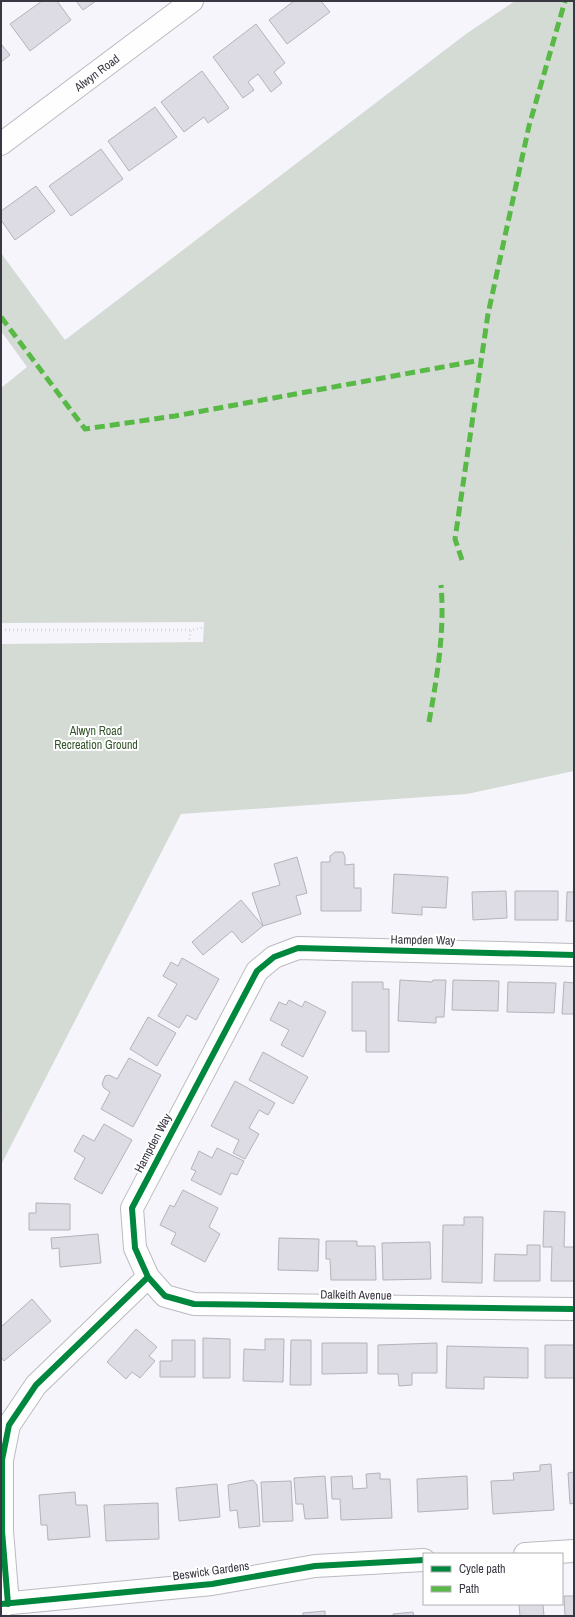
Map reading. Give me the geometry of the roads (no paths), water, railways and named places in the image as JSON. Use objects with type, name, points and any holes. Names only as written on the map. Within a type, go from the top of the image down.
[{"type":"street","name":"Alwyn Road","points":[[1,144],[192,1]]},
{"type":"street","name":"Hampden Way","points":[[148,1277],[136,1248],[132,1208],[257,971],[274,957],[298,948],[574,955]]},
{"type":"street","name":"Dalkeith Avenue","points":[[148,1277],[165,1296],[194,1304],[574,1309]]},
{"type":"street","points":[[4,1604],[2,1460],[9,1424],[36,1385],[148,1277]]},
{"type":"street","points":[[541,1553],[574,1551]]},
{"type":"street","name":"Beswick Gardens","points":[[4,1604],[212,1584],[315,1566],[423,1560]]},
{"type":"park label","name":"Alwyn Road Recreation Ground","points":[[96,738]]}]
